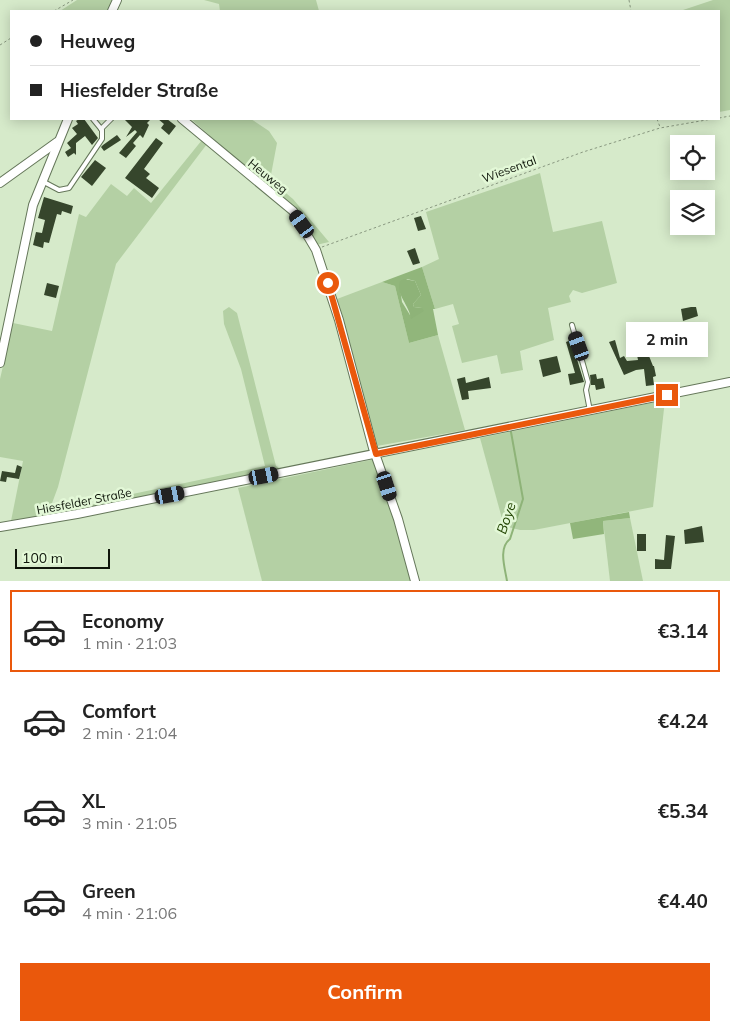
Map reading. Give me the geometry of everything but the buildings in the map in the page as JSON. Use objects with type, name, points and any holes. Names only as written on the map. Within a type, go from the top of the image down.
[{"type":"street","points":[[0,363],[33,205],[68,120]]},
{"type":"street","name":"Heuweg","points":[[183,120],[293,211],[316,250],[339,320],[376,454],[415,581]]},
{"type":"street","points":[[0,183],[58,141]]},
{"type":"street","name":"Hiesfelder Straße","points":[[0,527],[77,514],[730,382]]},
{"type":"lane","points":[[42,181],[59,190],[69,188],[100,144],[101,129],[93,120]]},
{"type":"lane","points":[[101,129],[110,120]]},
{"type":"lane","points":[[572,325],[588,382],[586,390],[590,411]]},
{"type":"path","points":[[56,10],[73,0]]},
{"type":"path","points":[[657,120],[660,128]]},
{"type":"path","name":"Wiesental","points":[[316,250],[583,152],[660,128],[706,120]]},
{"type":"shaded area","points":[[77,0],[113,0],[108,10],[62,10]]},
{"type":"shaded area","points":[[204,0],[316,0],[319,10],[220,10],[219,4]]},
{"type":"shaded area","points":[[713,0],[730,0],[730,110],[720,112],[720,10],[683,10]]},
{"type":"shaded area","points":[[192,120],[252,120],[269,131],[277,143],[270,180],[293,199],[329,242],[316,245],[303,222],[266,185]]},
{"type":"shaded area","points":[[202,140],[207,144],[116,264],[58,487],[48,514],[99,503],[104,500],[265,466],[241,369],[224,324],[223,311],[229,307],[237,313],[276,466],[282,470],[49,518],[47,515],[11,521],[23,461],[0,457],[0,379],[13,323],[52,331],[79,214],[86,217],[111,184],[127,196],[134,188],[151,203]]},
{"type":"shaded area","points":[[540,173],[553,232],[602,221],[617,283],[582,293],[573,290],[569,296],[571,302],[548,308],[554,340],[520,351],[523,370],[501,374],[497,355],[462,363],[452,326],[459,324],[453,304],[435,309],[422,267],[439,259],[426,212]]},
{"type":"shaded area","points":[[422,267],[435,309],[433,309],[438,335],[409,343],[395,286],[382,282]],"holes":[[[407,279],[415,281],[421,295],[413,304],[414,307],[422,308],[410,315],[402,302],[400,288]]]},
{"type":"shaded area","points":[[404,279],[415,281],[421,295],[413,304],[414,307],[422,308],[424,311],[411,319],[399,291],[400,281]]},
{"type":"shaded area","points":[[382,282],[395,286],[409,343],[438,335],[465,430],[377,446],[337,299]]},
{"type":"shaded area","points":[[665,400],[653,507],[534,530],[520,530],[504,526],[480,438]]},
{"type":"shaded area","points":[[375,459],[389,497],[413,581],[262,581],[238,488]]},
{"type":"shaded area","points":[[629,512],[630,518],[603,521],[604,534],[573,539],[570,523]]},
{"type":"shaded area","points":[[630,518],[643,581],[610,581],[603,521]]},
{"type":"waterway","name":"Boye","points":[[507,581],[503,553],[506,543],[510,539],[523,499],[511,432]]},
{"type":"route","points":[[328,283],[376,454],[667,395]]}]
